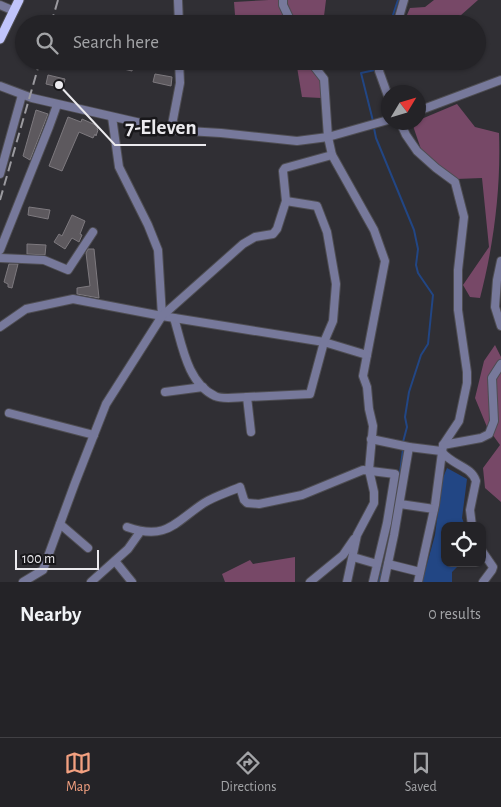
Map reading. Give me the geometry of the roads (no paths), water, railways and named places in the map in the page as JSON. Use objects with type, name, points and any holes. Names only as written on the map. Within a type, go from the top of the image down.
[{"type":"main road","points":[[0,38],[19,0]]},
{"type":"street","points":[[178,0],[179,15]]},
{"type":"street","points":[[283,0],[288,15]]},
{"type":"street","points":[[400,15],[404,0]]},
{"type":"street","points":[[0,5],[14,12]]},
{"type":"street","points":[[170,130],[180,83],[179,70]]},
{"type":"street","points":[[310,582],[343,555],[357,535],[374,503],[374,492],[369,470],[373,426],[367,387],[363,376],[385,261],[374,230],[332,156],[328,136],[324,78],[317,70]]},
{"type":"street","points":[[379,70],[384,85]]},
{"type":"street","points":[[426,107],[501,80]]},
{"type":"street","points":[[0,86],[22,95],[57,105],[170,130],[297,141],[328,136],[381,122]]},
{"type":"street","points":[[0,174],[22,95]]},
{"type":"street","points":[[0,250],[57,105]]},
{"type":"street","points":[[112,117],[119,167],[148,225],[158,250],[162,316]]},
{"type":"street","points":[[404,130],[417,151],[455,182],[464,217],[458,270],[458,310],[467,384],[459,421],[442,448],[434,509],[418,582]]},
{"type":"street","points":[[23,582],[43,570],[106,404],[162,316],[243,244],[255,237],[273,234],[277,229],[286,201],[283,172],[285,168],[332,156]]},
{"type":"street","points":[[174,318],[195,380],[217,397],[310,394],[324,342],[333,321],[336,284],[327,232],[317,206],[286,201]]},
{"type":"street","points":[[0,258],[44,260],[68,270],[93,232]]},
{"type":"street","points":[[501,261],[497,280],[495,307],[501,326]]},
{"type":"street","points":[[0,326],[26,309],[73,299],[162,316],[324,342],[366,355]]},
{"type":"street","points":[[371,439],[409,447],[442,448],[481,438],[489,434],[494,421],[492,378],[501,364]]},
{"type":"street","points":[[164,392],[203,387]]},
{"type":"street","points":[[247,397],[250,432]]},
{"type":"street","points":[[9,413],[94,435]]},
{"type":"street","points":[[384,582],[400,504],[409,447]]},
{"type":"street","points":[[442,448],[447,458],[471,471],[474,475],[476,481],[470,510],[472,522]]},
{"type":"street","points":[[127,527],[140,532],[152,532],[176,525],[205,503],[240,487],[247,504],[259,504],[302,496],[363,470],[395,474],[388,523],[373,582]]},
{"type":"street","points":[[400,504],[434,509]]},
{"type":"street","points":[[60,524],[88,548]]},
{"type":"street","points":[[93,581],[128,549],[140,532]]},
{"type":"street","points":[[347,582],[357,535]]},
{"type":"street","points":[[353,557],[377,564]]},
{"type":"street","points":[[483,582],[493,567],[486,557]]},
{"type":"street","points":[[115,561],[132,582]]},
{"type":"street","points":[[388,564],[420,572]]},
{"type":"water","points":[[447,468],[467,479],[462,518],[464,522],[441,522],[441,567],[457,567],[452,572],[452,582],[422,582],[435,535],[442,480]]},
{"type":"waterway","points":[[393,15],[398,0]]},
{"type":"waterway","points":[[373,121],[361,73],[375,70]]},
{"type":"waterway","points":[[374,128],[376,138],[414,230],[418,249],[416,265],[418,273],[433,295],[428,344],[421,355],[409,392],[405,417],[407,427],[403,442]]},
{"type":"waterway","points":[[398,489],[403,449]]},
{"type":"waterway","points":[[379,582],[385,560]]},
{"type":"railway","points":[[54,15],[58,0]]},
{"type":"railway","points":[[0,200],[37,70]]},
{"type":"place","name":"7-Eleven","points":[[59,85]]}]
